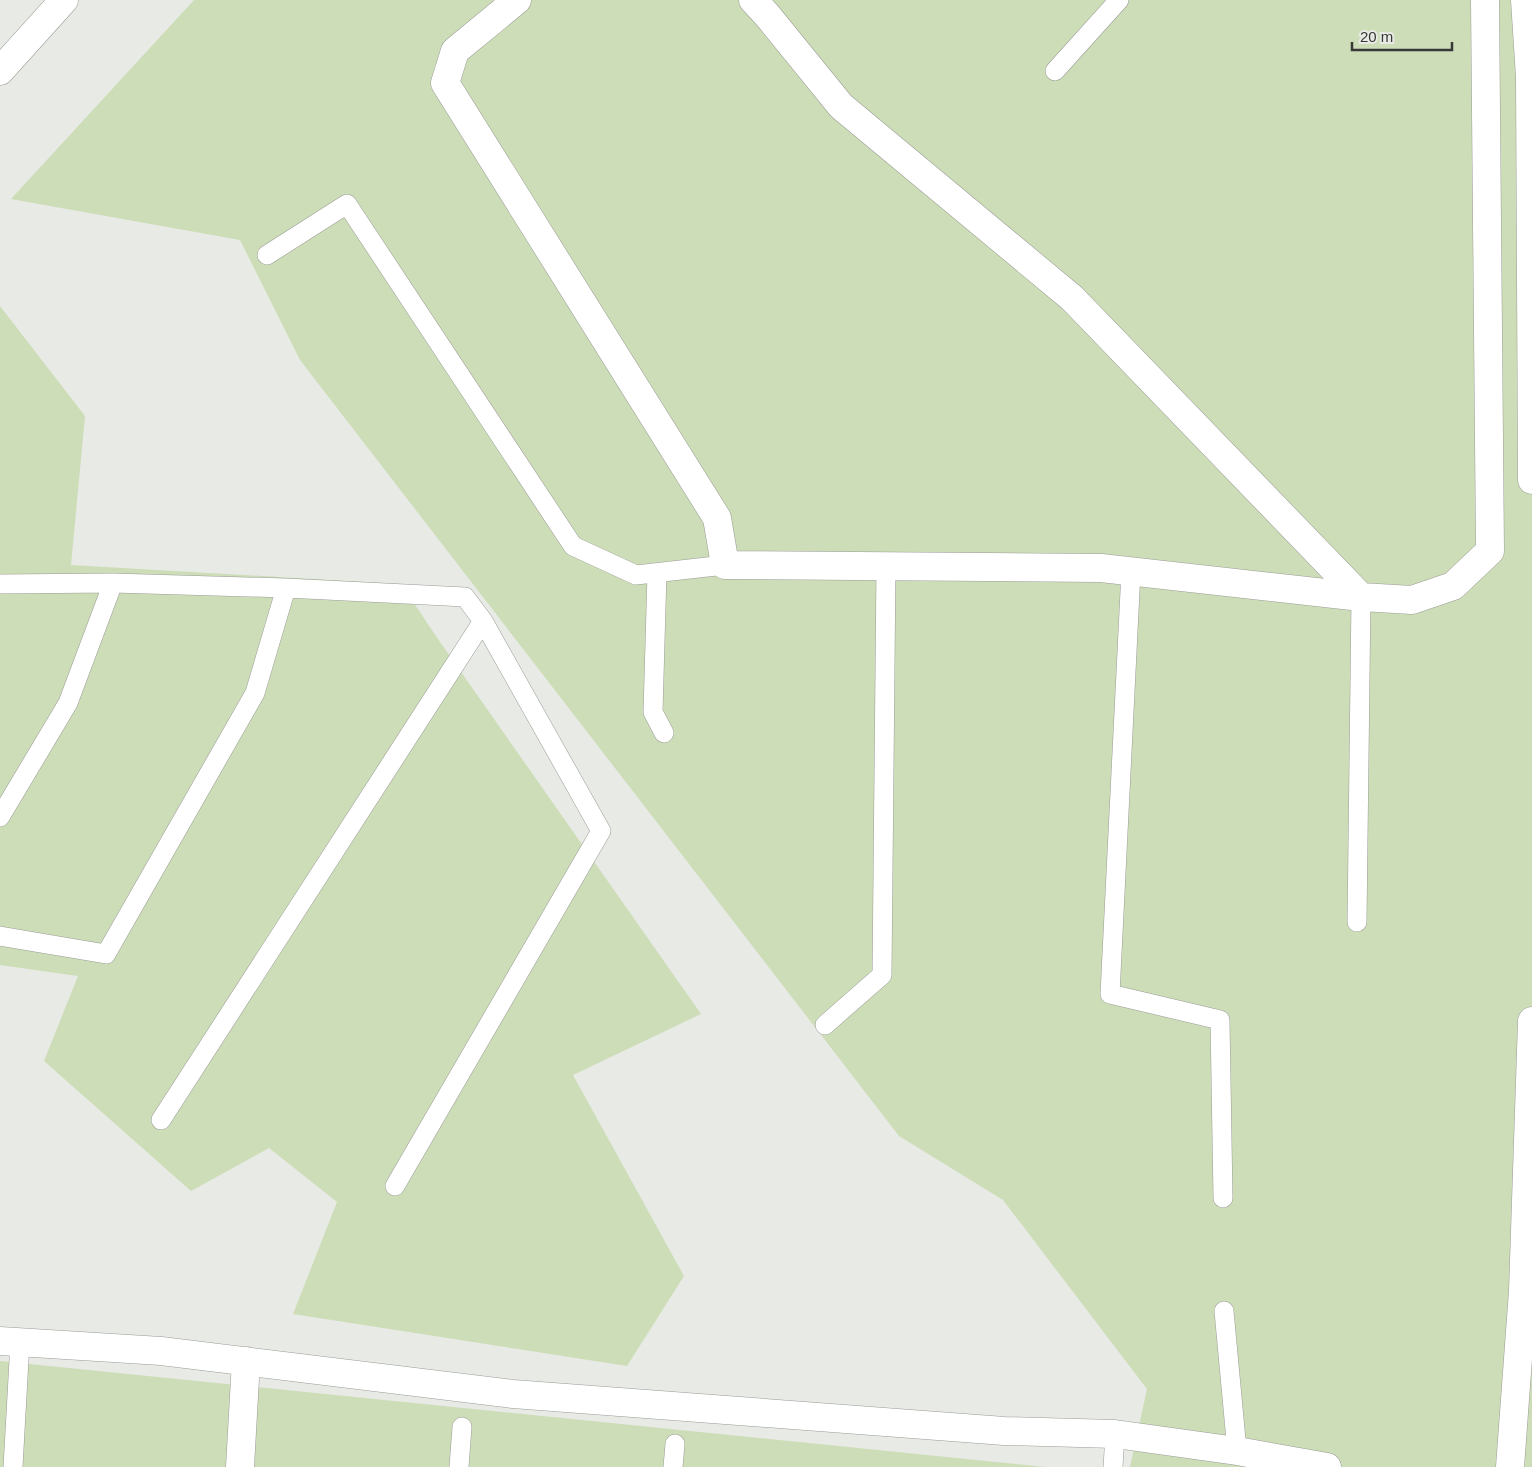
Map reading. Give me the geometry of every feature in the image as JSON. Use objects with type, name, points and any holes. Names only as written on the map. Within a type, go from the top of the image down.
[{"type":"street","points":[[0,71],[64,0]]},
{"type":"street","points":[[517,0],[455,51],[445,83],[717,518],[725,565],[1101,568],[1361,597],[1412,600],[1453,586],[1490,551],[1485,0]]},
{"type":"street","points":[[753,0],[841,106],[1072,298],[1361,597]]},
{"type":"street","points":[[1525,0],[1530,77],[1532,480]]},
{"type":"street","points":[[1510,1467],[1528,1291],[1532,1022]]},
{"type":"street","points":[[10,1342],[161,1351],[513,1394],[1004,1431],[1115,1434],[1237,1451],[1327,1467]]},
{"type":"street","points":[[240,1467],[246,1361]]},
{"type":"lane","points":[[1055,71],[1119,0]]},
{"type":"lane","points":[[267,255],[347,204],[573,546],[636,575],[725,565]]},
{"type":"lane","points":[[825,1025],[882,975],[886,566]]},
{"type":"lane","points":[[1130,571],[1110,994],[1220,1020],[1223,1198]]},
{"type":"lane","points":[[657,573],[653,712],[664,733]]},
{"type":"lane","points":[[0,584],[113,582],[465,597],[483,621],[601,831],[395,1186]]},
{"type":"lane","points":[[0,817],[68,702],[113,582]]},
{"type":"lane","points":[[0,936],[106,954],[255,692],[286,588]]},
{"type":"lane","points":[[1357,922],[1361,597]]},
{"type":"lane","points":[[160,1120],[483,621]]},
{"type":"lane","points":[[1224,1311],[1237,1451]]},
{"type":"lane","points":[[10,1342],[13,1467]]},
{"type":"lane","points":[[459,1467],[462,1427]]},
{"type":"lane","points":[[1112,1467],[1115,1434]]},
{"type":"lane","points":[[673,1467],[675,1444]]},
{"type":"green space","points":[[194,0],[1532,0],[1532,1467],[1130,1467],[1147,1389],[1003,1200],[899,1136],[300,360],[240,240],[11,199]]},
{"type":"green space","points":[[0,306],[85,416],[71,565],[401,584],[701,1014],[573,1075],[684,1276],[627,1366],[293,1314],[337,1202],[269,1148],[191,1191],[44,1061],[78,976],[0,965]]},
{"type":"green space","points":[[0,1361],[1045,1467],[0,1467]]}]
